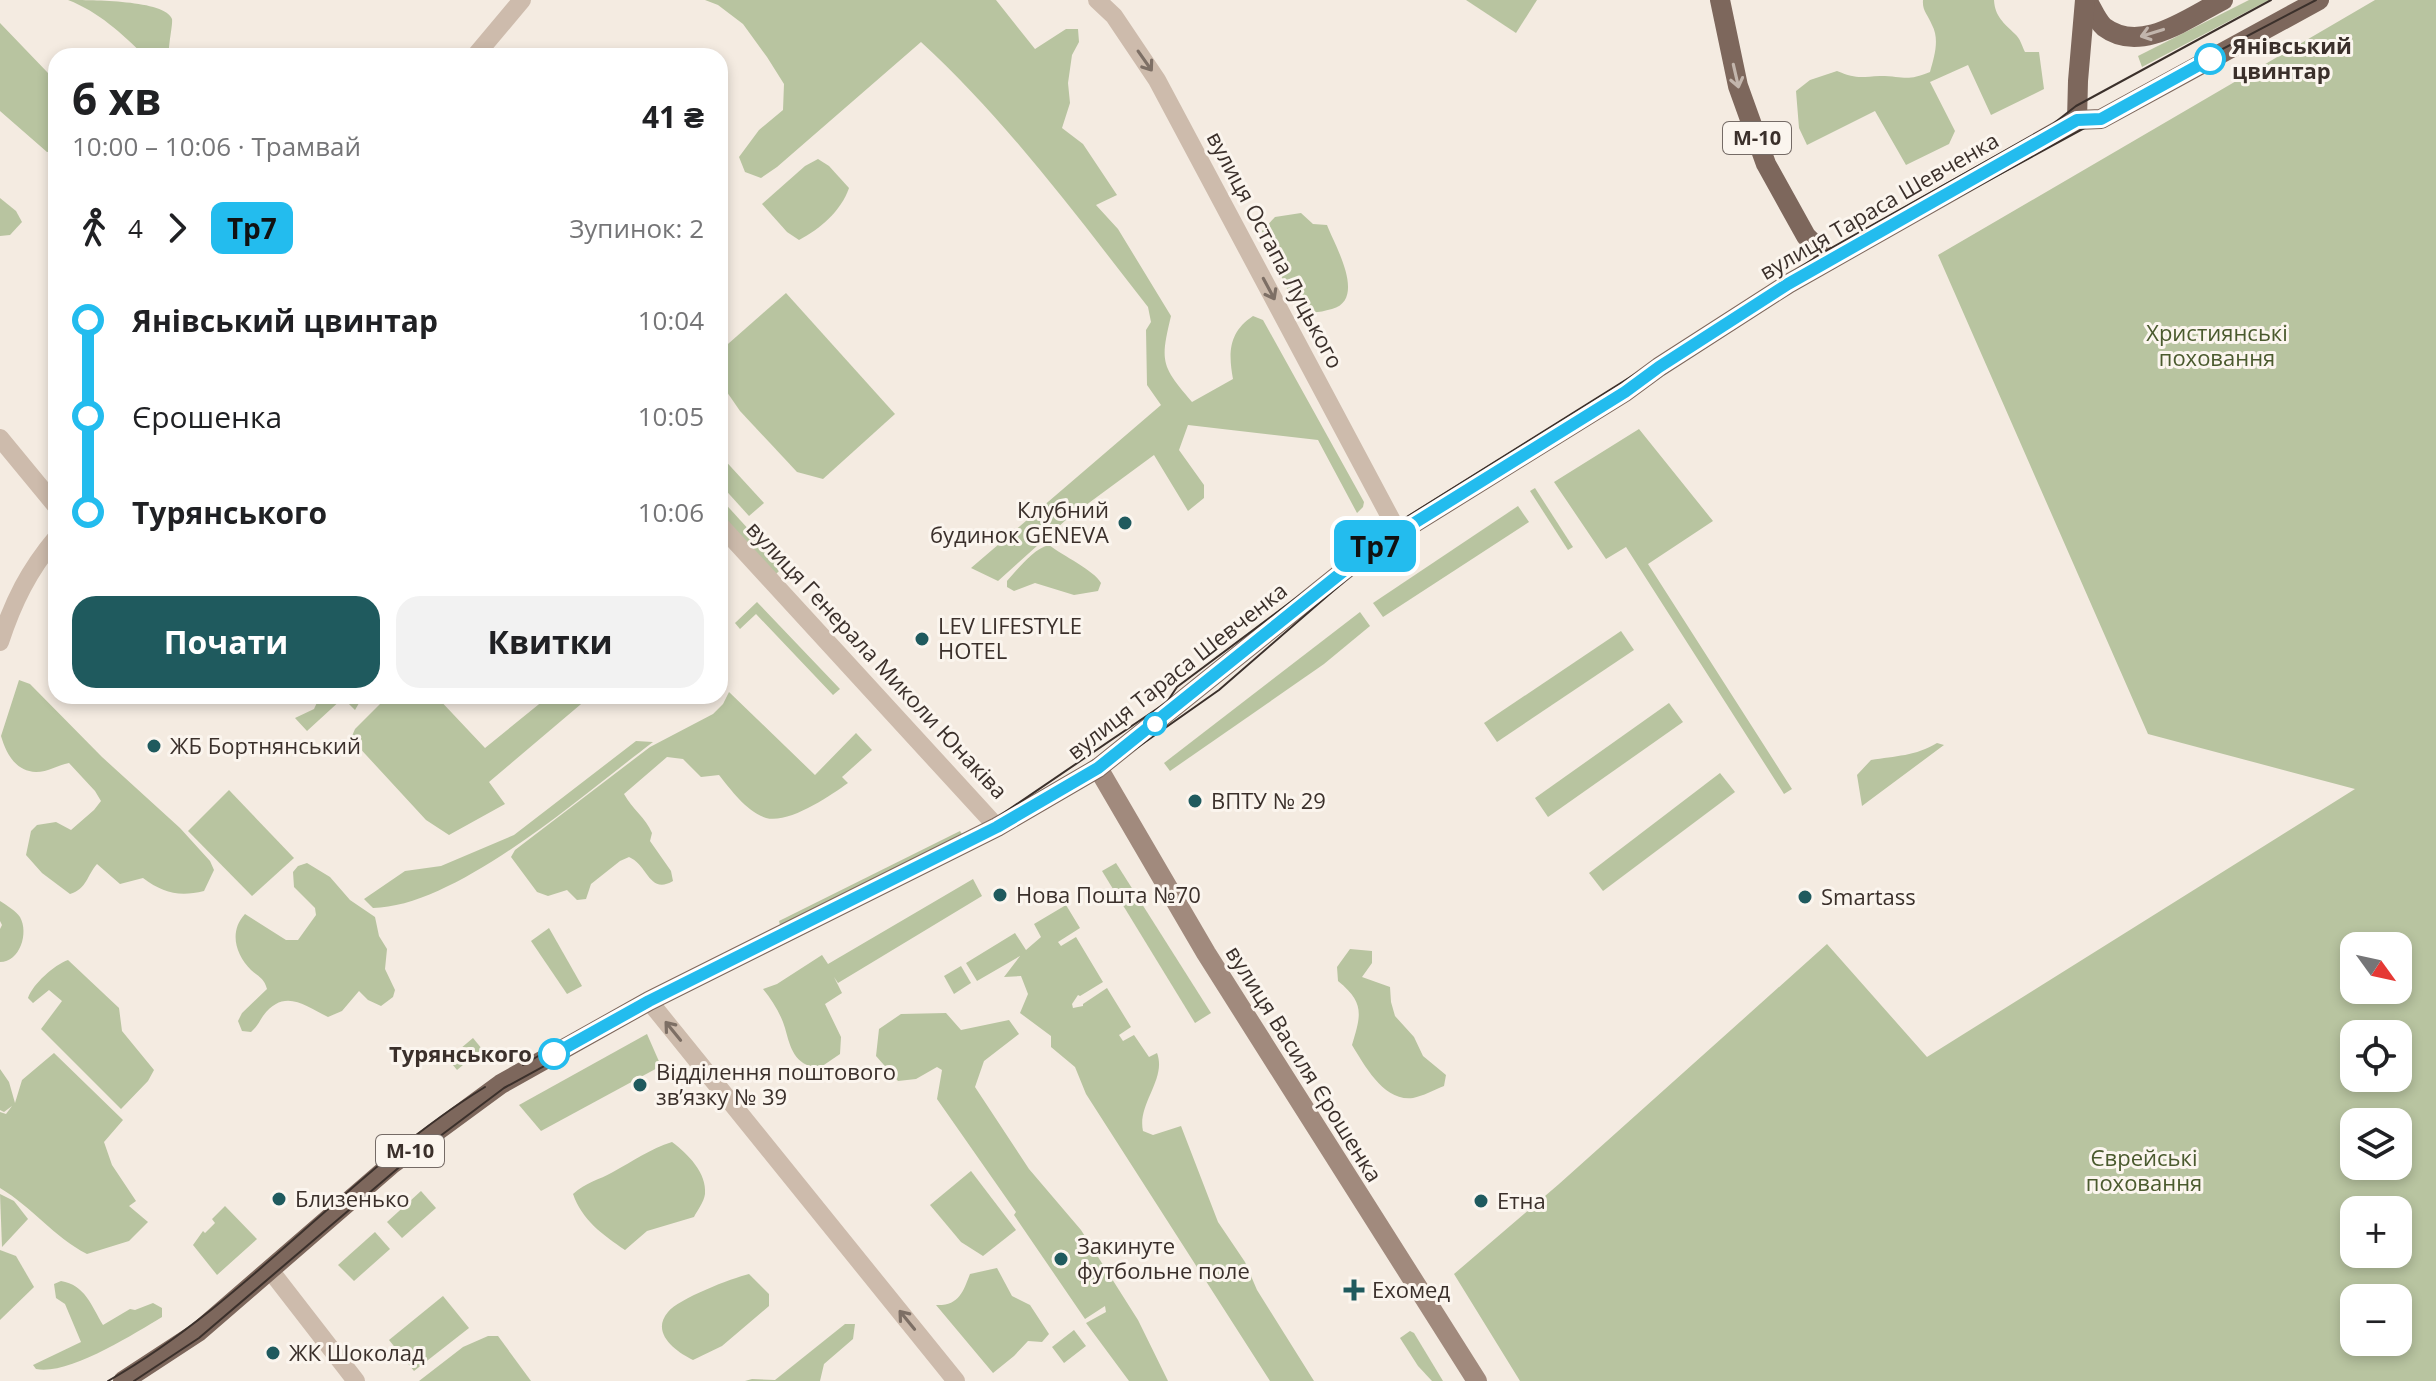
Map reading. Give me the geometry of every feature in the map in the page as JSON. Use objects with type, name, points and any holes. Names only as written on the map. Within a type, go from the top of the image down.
[{"type":"main road","name":"М-10","points":[[1720,0],[1738,86],[1766,164],[1806,236],[1830,260]]},
{"type":"main road","points":[[2086,0],[2102,26],[2123,37],[2149,37],[2223,0]]},
{"type":"main road","points":[[2077,120],[2086,0]]},
{"type":"main road","name":"вулиця Тараса Шевченка","points":[[123,1381],[198,1332],[392,1164],[501,1084],[649,1001],[997,827],[1098,768],[1343,570],[1398,532],[1625,392],[1659,367],[1830,260],[2077,120],[2101,119],[2319,0]]},
{"type":"main road","name":"вулиця Василя Єрошенка","points":[[1098,768],[1206,953],[1477,1381]]},
{"type":"street","points":[[482,48],[522,0]]},
{"type":"street","name":"вулиця Остапа Луцького","points":[[1097,0],[1114,16],[1157,80],[1398,532]]},
{"type":"street","points":[[0,438],[48,496]]},
{"type":"street","name":"вулиця Генерала Миколи Юнаківа","points":[[728,534],[997,827]]},
{"type":"street","points":[[0,642],[11,606],[35,563],[48,548]]},
{"type":"street","points":[[649,1001],[956,1381]]},
{"type":"street","points":[[270,1270],[356,1381]]},
{"type":"green space","points":[[68,0],[126,2],[167,13],[172,19],[170,48],[136,48],[100,17]]},
{"type":"green space","points":[[705,0],[996,0],[1035,49],[1066,29],[1078,29],[1079,42],[1072,55],[1068,83],[1070,103],[1062,128],[1083,144],[1117,195],[1096,205],[1118,229],[1171,316],[1165,354],[1174,380],[1192,402],[1233,379],[1231,351],[1235,336],[1253,316],[1263,320],[1364,502],[1363,507],[1357,513],[1318,440],[1188,425],[1179,450],[1204,485],[1204,498],[1188,511],[1154,455],[1067,519],[998,581],[971,568],[1161,405],[1147,385],[1146,330],[1151,322],[1148,307],[1012,136],[921,42],[777,167],[761,178],[745,172],[739,157],[759,130],[783,110],[784,84],[743,24],[718,5]]},
{"type":"green space","points":[[1466,0],[1537,0],[1516,33]]},
{"type":"green space","points":[[1923,0],[1994,0],[1998,15],[2018,38],[2025,52],[2039,52],[2044,89],[1991,115],[1968,65],[1930,82],[1955,131],[1949,144],[1906,165],[1875,111],[1807,145],[1799,128],[1796,91],[1810,80],[1837,71],[1858,77],[1905,78],[1930,72],[1936,37]]},
{"type":"green space","points":[[2249,0],[2269,0],[2142,67],[2138,56]]},
{"type":"green space","points":[[2375,0],[2436,0],[2436,1381],[1520,1381],[1454,1274],[1827,944],[1927,1057],[2355,789],[2148,734],[1938,255]]},
{"type":"green space","points":[[0,23],[48,73],[48,152],[0,111]]},
{"type":"green space","points":[[818,159],[829,166],[849,188],[829,218],[799,240],[787,232],[762,204],[805,166]]},
{"type":"green space","points":[[0,198],[16,211],[22,222],[10,235],[0,236]]},
{"type":"green space","points":[[1301,213],[1313,224],[1327,225],[1346,271],[1347,295],[1342,303],[1332,309],[1314,312],[1296,308],[1261,232],[1275,217]]},
{"type":"green space","points":[[786,293],[895,414],[823,479],[797,472],[740,411],[728,394],[728,344]]},
{"type":"green space","points":[[1639,429],[1713,521],[1648,564],[1792,789],[1784,794],[1626,547],[1606,559],[1554,482]]},
{"type":"green space","points":[[728,464],[764,503],[749,516],[728,493]]},
{"type":"green space","points":[[1535,488],[1573,547],[1568,550],[1530,491]]},
{"type":"green space","points":[[1518,506],[1529,522],[1383,617],[1373,603]]},
{"type":"green space","points":[[728,507],[783,567],[772,578],[728,533]]},
{"type":"green space","points":[[1049,545],[1097,578],[1101,583],[1098,591],[1074,595],[1035,583],[1014,591],[1007,587],[1007,581],[1026,560]]},
{"type":"green space","points":[[757,602],[840,689],[833,695],[756,614],[740,629],[735,623]]},
{"type":"green space","points":[[1360,612],[1370,626],[1324,664],[1170,771],[1164,763]]},
{"type":"green space","points":[[1621,631],[1634,650],[1497,742],[1484,723]]},
{"type":"green space","points":[[19,680],[30,684],[102,757],[180,828],[210,861],[214,870],[204,891],[187,894],[172,892],[143,878],[120,884],[97,864],[83,885],[70,894],[42,873],[26,855],[31,831],[37,825],[56,822],[71,830],[101,801],[69,763],[36,772],[17,765],[1,736]]},
{"type":"green space","points":[[728,694],[815,775],[856,733],[872,750],[842,777],[848,783],[809,808],[775,819],[752,811],[719,775],[701,777],[683,759],[667,757],[624,794],[652,833],[650,841],[671,871],[673,881],[665,884],[654,882],[629,857],[591,884],[586,899],[577,900],[567,890],[548,896],[537,892],[511,857],[515,850],[650,747],[713,714],[723,704],[728,704]]},
{"type":"green space","points":[[1669,703],[1683,722],[1548,817],[1535,798]]},
{"type":"green space","points":[[316,704],[336,704],[307,731],[295,718],[314,709]]},
{"type":"green space","points":[[380,704],[444,704],[485,748],[539,704],[581,704],[489,782],[505,804],[449,835],[426,820],[355,743],[352,736]]},
{"type":"green space","points":[[636,741],[653,742],[557,817],[481,868],[443,889],[406,903],[373,908],[364,899],[405,871],[441,866],[514,835]]},
{"type":"green space","points":[[1937,743],[1944,745],[1862,806],[1857,775],[1871,760],[1913,753]]},
{"type":"green space","points":[[1720,773],[1735,792],[1603,891],[1589,873]]},
{"type":"green space","points":[[229,790],[294,858],[252,896],[188,831]]},
{"type":"green space","points":[[960,831],[962,834],[780,925],[779,921]]},
{"type":"green space","points":[[307,863],[330,877],[350,900],[375,917],[379,936],[387,949],[385,969],[395,990],[393,997],[381,1006],[359,991],[342,1011],[328,1017],[302,1004],[286,1001],[271,1008],[251,1032],[242,1031],[238,1021],[242,1013],[267,989],[263,980],[241,957],[236,942],[237,928],[245,914],[286,940],[298,940],[316,915],[315,908],[294,887],[293,872]]},
{"type":"green space","points":[[1116,863],[1211,1013],[1195,1023],[1102,871]]},
{"type":"green space","points":[[973,879],[982,896],[838,983],[834,977],[842,993],[825,1004],[841,1037],[840,1054],[818,1069],[799,1059],[792,1049],[779,1012],[763,989],[777,984],[822,955],[828,964]]},
{"type":"green space","points":[[0,901],[18,915],[23,924],[23,938],[13,957],[0,962],[2,925]]},
{"type":"green space","points":[[1066,905],[1080,928],[1058,942],[1061,946],[1076,937],[1103,982],[1078,995],[1073,1008],[1083,1006],[1107,988],[1131,1027],[1119,1035],[1123,1041],[1134,1035],[1149,1057],[1157,1053],[1158,1072],[1144,1111],[1143,1131],[1153,1135],[1181,1126],[1218,1222],[1245,1262],[1257,1290],[1314,1381],[1270,1381],[1086,1094],[1075,1067],[1051,1047],[1051,1036],[1020,1013],[1028,994],[1021,976],[1004,977],[1020,956],[977,981],[966,963],[1015,933],[1026,950],[1041,937],[1034,924]]},
{"type":"green space","points":[[549,928],[582,986],[567,994],[531,941]]},
{"type":"green space","points":[[1350,949],[1372,951],[1372,963],[1362,977],[1390,987],[1395,1016],[1414,1037],[1423,1056],[1446,1075],[1444,1086],[1417,1097],[1403,1098],[1384,1089],[1363,1063],[1352,1045],[1359,1017],[1357,1003],[1338,981],[1337,967]]},
{"type":"green space","points":[[68,960],[119,1008],[122,1031],[154,1070],[148,1081],[121,1109],[41,1029],[62,1001],[49,990],[33,1003],[28,998],[45,976]]},
{"type":"green space","points":[[961,966],[971,983],[954,994],[944,976]]},
{"type":"green space","points":[[946,1013],[961,1030],[1009,1020],[1019,1034],[984,1061],[975,1087],[1029,1169],[1081,1230],[1138,1320],[1168,1381],[1129,1381],[1086,1323],[1106,1312],[1105,1306],[1085,1319],[1014,1215],[1016,1212],[937,1099],[942,1070],[937,1067],[916,1079],[898,1081],[876,1056],[879,1029],[901,1014]]},
{"type":"green space","points":[[647,1034],[661,1066],[541,1131],[519,1105]]},
{"type":"green space","points":[[473,1038],[482,1049],[457,1070],[448,1059]]},
{"type":"green space","points":[[54,1053],[123,1120],[104,1142],[112,1165],[136,1201],[129,1206],[148,1222],[129,1241],[87,1254],[0,1188],[0,1112],[6,1114],[12,1106],[4,1112],[0,1110],[0,1069],[9,1082],[15,1103],[22,1080]]},
{"type":"green space","points":[[672,1142],[700,1171],[705,1186],[703,1200],[694,1217],[647,1231],[625,1250],[588,1219],[573,1194]]},
{"type":"green space","points":[[971,1171],[1016,1230],[983,1256],[961,1242],[930,1205]]},
{"type":"green space","points":[[421,1191],[436,1208],[402,1238],[387,1222]]},
{"type":"green space","points":[[0,1194],[14,1201],[28,1219],[2,1247]]},
{"type":"green space","points":[[225,1206],[257,1239],[217,1275],[193,1245],[203,1231],[205,1233],[215,1223],[212,1219]]},
{"type":"green space","points":[[375,1232],[390,1249],[354,1281],[338,1265]]},
{"type":"green space","points":[[0,1250],[16,1256],[34,1287],[0,1320]]},
{"type":"green space","points":[[997,1268],[1012,1296],[1030,1305],[1049,1334],[1042,1342],[1028,1341],[993,1373],[936,1305],[955,1300],[970,1274]]},
{"type":"green space","points":[[749,1274],[769,1294],[769,1306],[722,1346],[693,1360],[667,1341],[663,1320],[674,1307],[706,1290]]},
{"type":"green space","points":[[61,1281],[82,1291],[103,1325],[130,1309],[153,1303],[162,1308],[162,1317],[82,1360],[65,1366],[36,1369],[33,1365],[81,1342],[65,1304],[56,1298],[54,1284]]},
{"type":"green space","points":[[443,1296],[469,1328],[414,1371],[389,1340]]},
{"type":"green space","points":[[845,1324],[855,1324],[853,1339],[824,1364],[820,1381],[745,1381],[775,1380]]},
{"type":"green space","points":[[1074,1330],[1086,1346],[1064,1363],[1052,1347]]},
{"type":"green space","points":[[1410,1331],[1443,1381],[1432,1381],[1418,1366],[1400,1338]]},
{"type":"green space","points":[[488,1336],[498,1336],[531,1381],[419,1381],[463,1347]]},
{"type":"tram line","points":[[767,935],[992,821],[1167,702],[1177,687],[1394,525],[1824,252],[2053,124],[2076,106],[2271,0]]},
{"type":"tram line","points":[[134,1381],[199,1338],[403,1164],[504,1088],[654,1006],[991,835],[1101,773],[1219,690],[1370,559],[1629,397],[1791,288],[2101,119],[2133,96],[2316,0]]},
{"type":"tram line","name":"Тр7","points":[[554,1054],[649,1001],[997,827],[1098,768],[1343,570],[1398,532],[1625,392],[1788,284],[2077,120],[2101,119],[2210,59]]},
{"type":"tram line","points":[[523,1065],[660,989]]},
{"type":"tram line","points":[[108,1381],[206,1314],[388,1157],[485,1087]]},
{"type":"place","name":"Янівський цвинтар","points":[[2210,59]]},
{"type":"place","name":"Клубний будинок GENEVA","points":[[1125,523]]},
{"type":"place","name":"LEV LIFESTYLE HOTEL","points":[[922,639]]},
{"type":"place","name":"ЖБ Бортнянський","points":[[154,746]]},
{"type":"place","name":"ВПТУ № 29","points":[[1195,801]]},
{"type":"place","name":"Нова Пошта №70","points":[[1000,895]]},
{"type":"place","name":"Smartass","points":[[1805,897]]},
{"type":"place","name":"Турянського","points":[[554,1054]]},
{"type":"place","name":"Відділення поштового зв’язку № 39","points":[[640,1085]]},
{"type":"place","name":"Близенько","points":[[279,1199]]},
{"type":"place","name":"Етна","points":[[1481,1201]]},
{"type":"place","name":"Закинуте футбольне поле","points":[[1061,1259]]},
{"type":"place","name":"Ехомед","points":[[1354,1290]]},
{"type":"place","name":"ЖК Шоколад","points":[[273,1353]]},
{"type":"park label","name":"Християнські поховання","points":[[2217,346]]},
{"type":"park label","name":"Єврейські поховання","points":[[2144,1170]]}]
